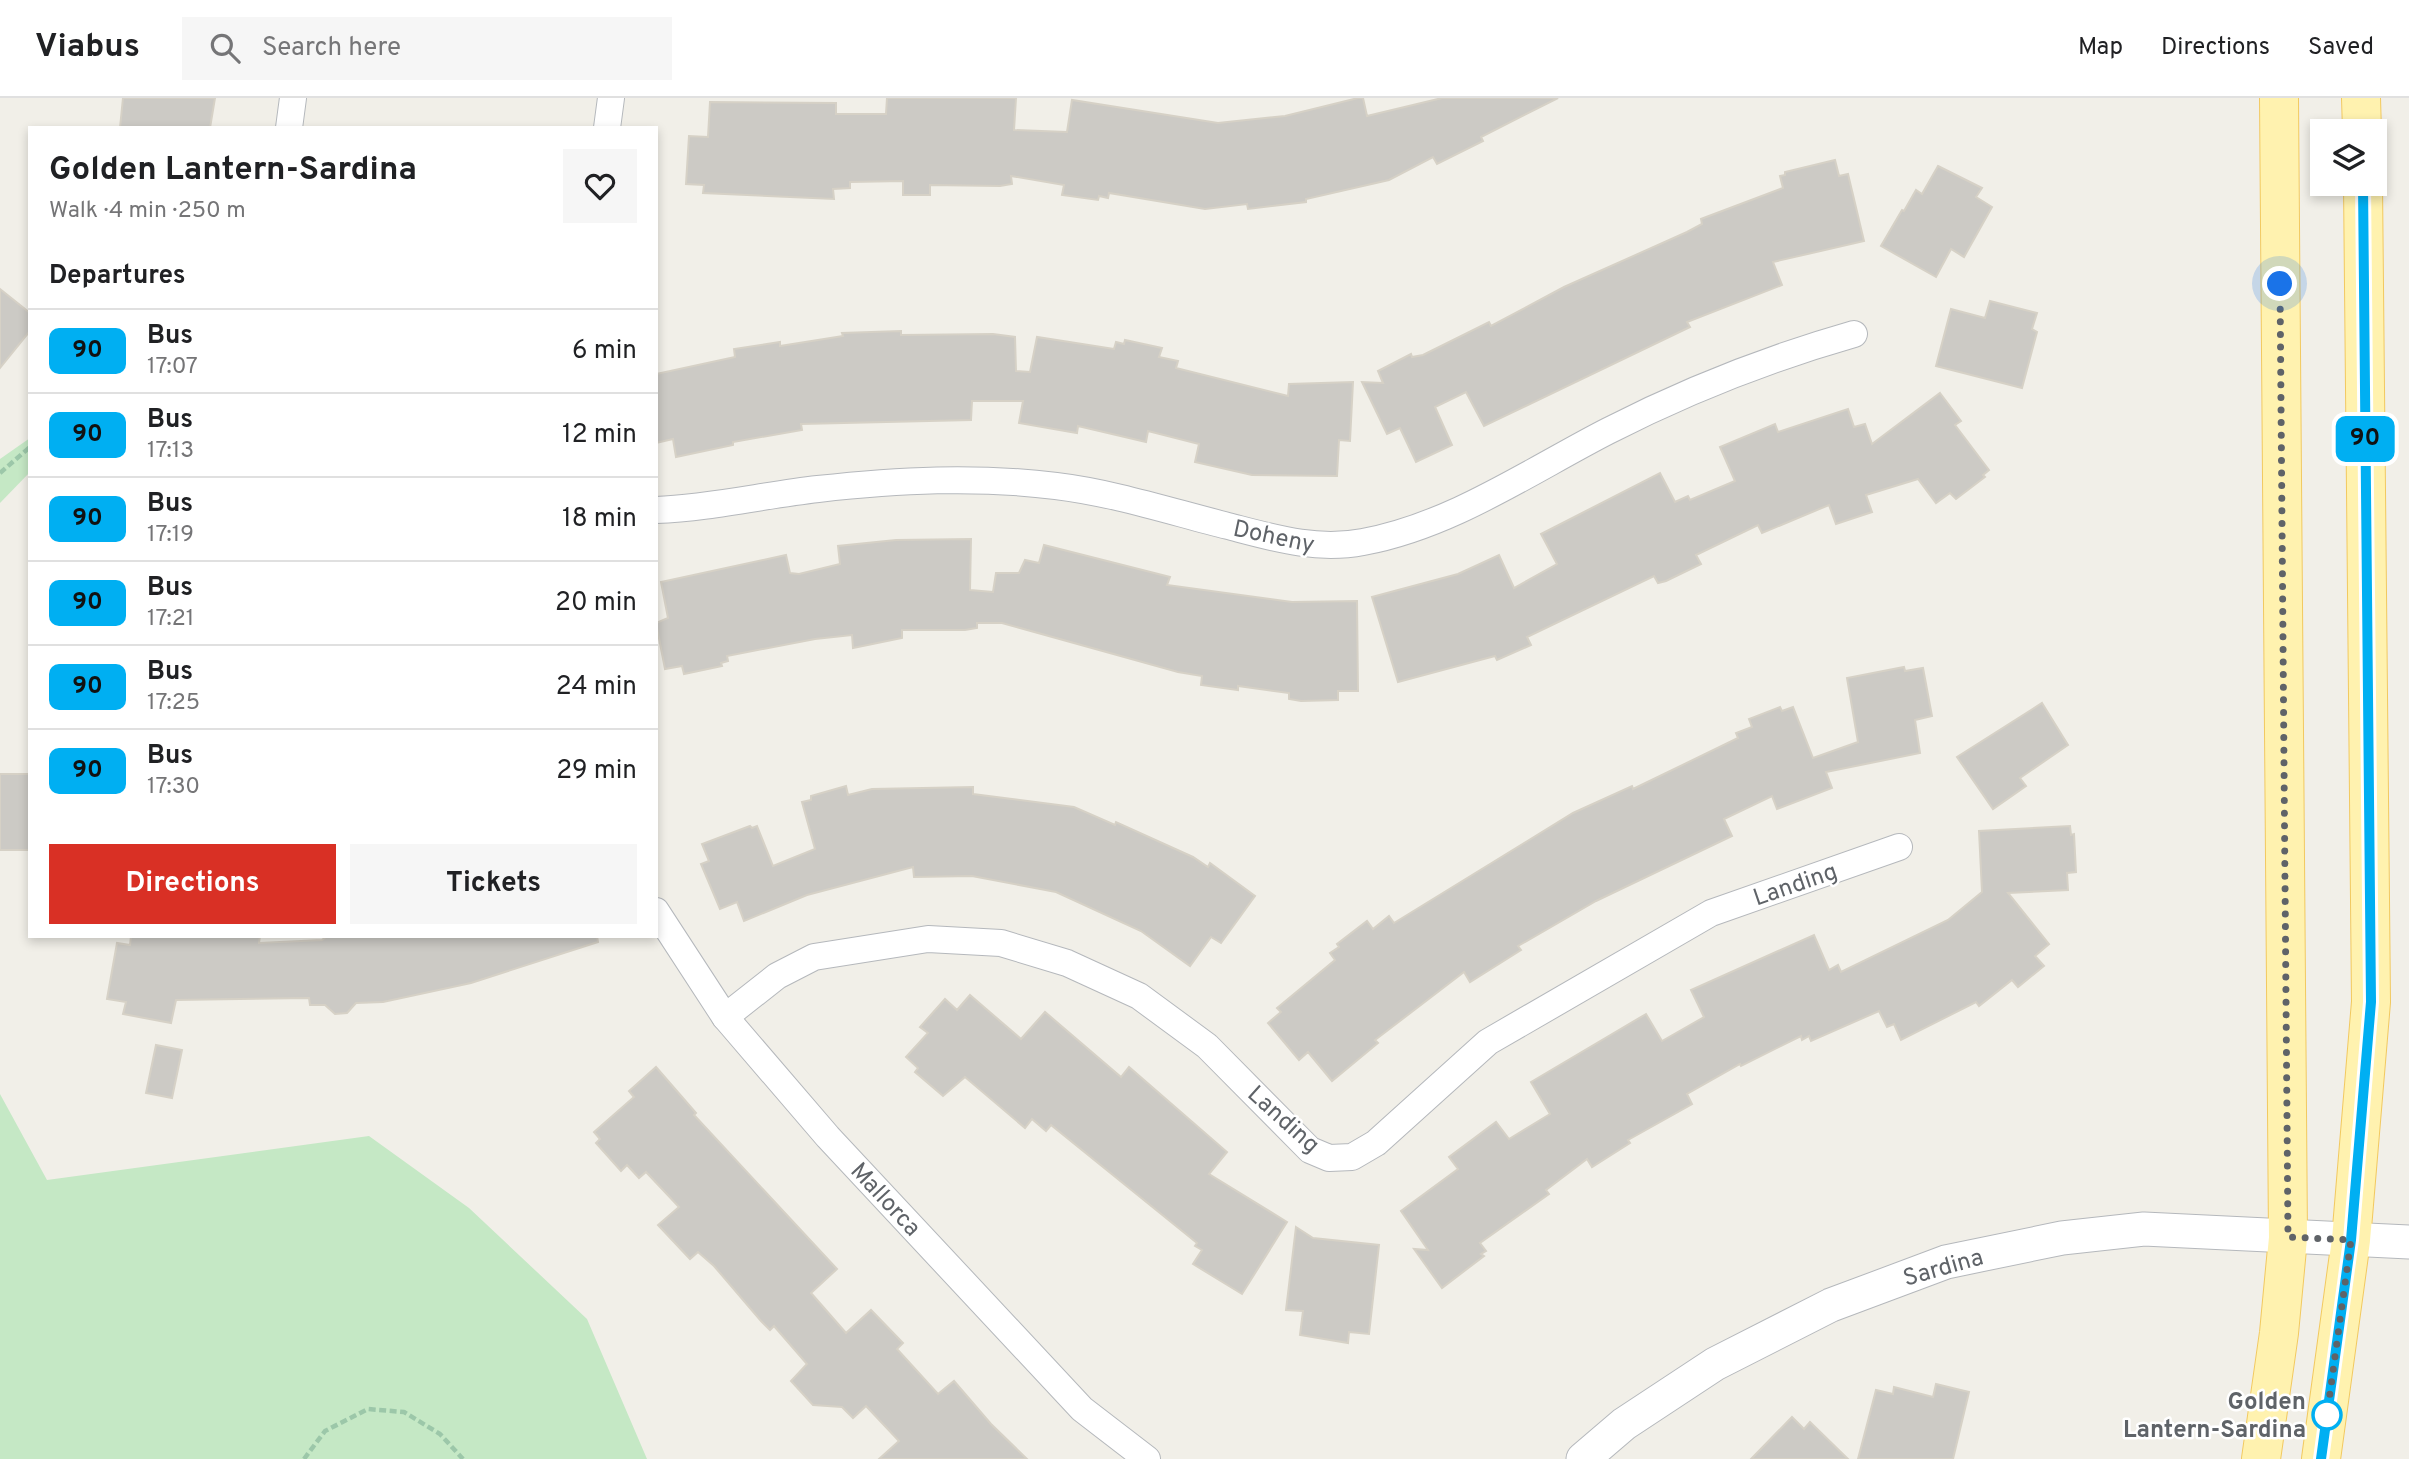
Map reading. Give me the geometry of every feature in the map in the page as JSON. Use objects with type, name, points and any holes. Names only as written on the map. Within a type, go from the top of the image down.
[{"type":"main road","points":[[2261,1459],[2279,1333],[2288,1237],[2279,98]]},
{"type":"main road","points":[[2361,98],[2362,119]]},
{"type":"main road","points":[[2321,1459],[2351,1240],[2371,1002],[2363,196]]},
{"type":"street","points":[[289,126],[293,98]]},
{"type":"street","points":[[607,126],[611,98]]},
{"type":"street","name":"Doheny","points":[[658,510],[683,509],[816,489],[937,478],[1058,486],[1289,542],[1330,547],[1367,541],[1416,527],[1469,506],[1612,429],[1694,391],[1810,346],[1854,334]]},
{"type":"street","name":"Landing","points":[[725,1017],[777,976],[814,957],[928,939],[1001,943],[1067,963],[1139,996],[1207,1046],[1311,1150],[1329,1158],[1352,1157],[1376,1143],[1488,1042],[1711,913],[1899,847]]},
{"type":"street","name":"Mallorca","points":[[658,915],[668,934],[725,1017],[828,1137],[1082,1409],[1147,1459]]},
{"type":"street","name":"Sardina","points":[[1583,1459],[1624,1424],[1715,1364],[1832,1305],[1946,1262],[2062,1238],[2144,1229],[2409,1242]]},
{"type":"path","points":[[0,473],[28,449]]},
{"type":"path","points":[[304,1459],[325,1431],[368,1409],[404,1412],[440,1434],[463,1459]]},
{"type":"green space","points":[[28,439],[28,474],[0,503],[0,459]]},
{"type":"green space","points":[[0,1094],[47,1180],[369,1136],[469,1208],[587,1319],[647,1459],[0,1459]]},
{"type":"building","points":[[123,98],[215,98],[210,126],[120,126]]},
{"type":"building","points":[[887,98],[1016,98],[1014,130],[1067,132],[1072,100],[1218,123],[1285,116],[1358,98],[1363,98],[1367,116],[1442,98],[1558,98],[1481,137],[1483,141],[1437,164],[1433,157],[1389,180],[1306,199],[1306,202],[1248,209],[1247,204],[1205,209],[1109,193],[1108,198],[1099,196],[1098,200],[1062,195],[1064,185],[1011,176],[1012,184],[1000,186],[930,185],[930,195],[903,195],[903,181],[850,182],[850,188],[833,189],[834,199],[703,193],[704,185],[686,184],[689,136],[708,137],[710,102],[836,103],[836,114],[886,114]]},
{"type":"building","points":[[1835,160],[1839,176],[1848,174],[1864,241],[1773,262],[1782,285],[1687,322],[1690,327],[1484,426],[1466,392],[1435,407],[1452,445],[1416,462],[1400,428],[1387,434],[1362,382],[1383,383],[1378,371],[1411,354],[1412,357],[1423,355],[1489,322],[1491,326],[1564,287],[1687,232],[1702,224],[1701,219],[1783,188],[1780,176],[1785,175],[1785,172]]},
{"type":"building","points":[[1938,166],[1982,188],[1976,197],[1992,207],[1964,257],[1951,249],[1936,277],[1881,246],[1916,190],[1922,194]]},
{"type":"building","points":[[0,289],[28,311],[28,333],[0,368]]},
{"type":"building","points":[[1990,301],[2037,313],[2032,329],[2037,332],[2022,388],[1936,366],[1951,309],[1985,318]]},
{"type":"building","points":[[901,331],[901,335],[993,334],[1015,337],[1016,371],[1030,372],[1037,337],[1114,349],[1116,342],[1124,344],[1125,340],[1162,348],[1159,357],[1178,361],[1176,368],[1288,396],[1289,384],[1353,382],[1350,441],[1339,440],[1337,476],[1252,475],[1195,462],[1199,444],[1148,431],[1146,442],[1078,426],[1077,433],[1019,423],[1023,401],[972,401],[971,420],[801,424],[802,430],[733,442],[733,445],[676,457],[673,439],[658,443],[658,374],[735,357],[734,349],[780,342],[780,346],[843,336],[842,333]]},
{"type":"building","points":[[1940,393],[1961,421],[1955,425],[1989,470],[1983,475],[1985,477],[1956,499],[1950,493],[1936,503],[1918,479],[1866,495],[1872,512],[1836,524],[1829,505],[1762,533],[1758,525],[1696,555],[1701,564],[1666,581],[1658,583],[1654,576],[1527,637],[1531,645],[1497,660],[1495,656],[1398,682],[1372,597],[1458,574],[1499,555],[1514,588],[1557,564],[1541,534],[1660,473],[1675,502],[1688,496],[1690,500],[1735,481],[1720,447],[1775,424],[1778,432],[1848,409],[1854,427],[1865,424],[1872,444]]},
{"type":"building","points":[[971,539],[970,590],[993,592],[996,573],[1019,573],[1025,560],[1039,563],[1044,545],[1170,577],[1167,585],[1292,602],[1357,601],[1358,691],[1338,691],[1338,700],[1301,701],[1289,699],[1289,693],[1238,686],[1238,690],[1201,685],[1202,676],[1178,672],[1002,623],[977,623],[977,628],[965,630],[902,630],[902,638],[853,648],[852,635],[815,639],[727,656],[728,661],[721,663],[722,666],[684,674],[682,666],[665,669],[658,633],[658,622],[668,618],[661,582],[786,555],[790,573],[799,574],[840,564],[838,546],[896,540]]},
{"type":"building","points":[[1904,667],[1905,671],[1923,668],[1932,716],[1915,720],[1920,753],[1826,772],[1832,788],[1777,809],[1772,796],[1724,819],[1732,836],[1596,901],[1518,946],[1521,950],[1470,982],[1464,972],[1375,1040],[1378,1043],[1332,1081],[1308,1052],[1299,1060],[1268,1023],[1281,1012],[1277,1008],[1335,960],[1330,953],[1339,947],[1337,944],[1367,921],[1373,929],[1389,916],[1394,923],[1573,813],[1632,786],[1633,789],[1738,738],[1736,733],[1752,727],[1749,719],[1780,707],[1782,711],[1793,707],[1813,758],[1858,742],[1847,678]]},
{"type":"building","points":[[2042,703],[2068,745],[2020,778],[2026,786],[1993,809],[1957,757]]},
{"type":"building","points":[[0,774],[28,774],[28,850],[0,850]]},
{"type":"building","points":[[846,786],[848,795],[872,789],[973,787],[973,794],[1074,807],[1115,825],[1116,822],[1193,857],[1208,867],[1210,863],[1255,896],[1221,943],[1211,937],[1190,966],[1141,931],[1056,892],[972,876],[914,877],[913,867],[807,895],[744,921],[737,902],[720,909],[701,864],[709,861],[702,844],[750,826],[757,826],[773,866],[815,849],[802,802],[811,800],[811,796]]},
{"type":"building","points":[[2070,826],[2071,835],[2074,834],[2076,872],[2067,873],[2068,890],[2008,893],[2049,944],[2035,956],[2044,966],[2018,987],[2012,980],[1979,1006],[1976,1002],[1901,1040],[1894,1024],[1887,1027],[1879,1011],[1811,1041],[1809,1036],[1802,1040],[1801,1036],[1741,1066],[1740,1064],[1687,1094],[1692,1104],[1628,1140],[1630,1143],[1592,1167],[1587,1159],[1546,1190],[1549,1194],[1480,1243],[1486,1251],[1481,1254],[1484,1256],[1442,1288],[1414,1249],[1428,1250],[1401,1211],[1458,1169],[1449,1157],[1496,1122],[1509,1139],[1550,1114],[1531,1082],[1646,1014],[1662,1041],[1704,1017],[1691,990],[1814,935],[1829,970],[1838,965],[1841,972],[1948,920],[1982,892],[1979,831]]},
{"type":"building","points":[[131,938],[260,938],[259,943],[324,938],[597,938],[598,942],[471,983],[383,1002],[356,1003],[347,1013],[335,1014],[325,1005],[310,1005],[309,998],[176,1000],[171,1023],[123,1014],[126,1002],[107,999],[117,943],[130,945]]},
{"type":"building","points":[[970,995],[1021,1039],[1045,1012],[1121,1077],[1129,1067],[1227,1152],[1209,1174],[1287,1222],[1242,1294],[1193,1264],[1202,1250],[1195,1246],[1197,1243],[1051,1125],[1046,1131],[1032,1119],[1025,1128],[965,1077],[943,1096],[915,1072],[918,1068],[906,1057],[928,1033],[920,1027],[945,999],[957,1010]]},
{"type":"building","points":[[156,1045],[182,1050],[172,1098],[146,1093]]},
{"type":"building","points":[[656,1067],[696,1113],[694,1115],[837,1269],[811,1293],[846,1333],[871,1310],[903,1343],[897,1349],[938,1394],[954,1381],[991,1424],[1027,1459],[879,1459],[899,1441],[866,1406],[853,1418],[842,1407],[813,1405],[791,1381],[807,1364],[774,1326],[770,1330],[761,1321],[714,1266],[698,1252],[690,1259],[658,1225],[679,1207],[646,1172],[639,1178],[627,1165],[621,1171],[596,1143],[600,1139],[594,1132],[634,1097],[629,1091]]},
{"type":"building","points":[[1296,1227],[1313,1238],[1379,1245],[1369,1334],[1349,1332],[1348,1343],[1300,1335],[1303,1311],[1286,1310]]},
{"type":"building","points":[[1936,1384],[1969,1392],[1953,1459],[1858,1459],[1876,1390],[1893,1394],[1894,1387],[1933,1397]]},
{"type":"building","points":[[1792,1417],[1804,1429],[1810,1422],[1848,1459],[1751,1459]]},
{"type":"bus line","name":"90","points":[[2321,1459],[2351,1240],[2371,1002],[2363,196]]},
{"type":"place","name":"Golden Lantern-Sardina","points":[[2327,1415]]},
{"type":"route","points":[[2280,284],[2288,897],[2288,1237],[2351,1240],[2327,1415]]}]
